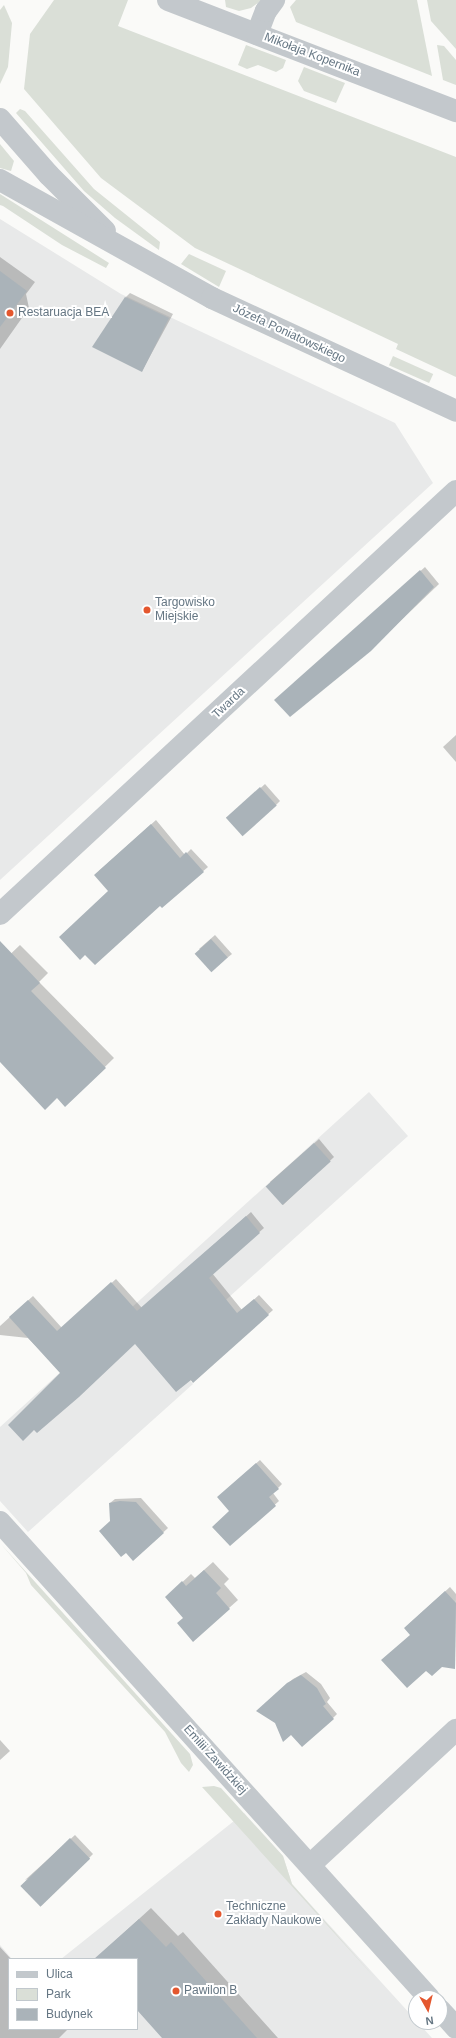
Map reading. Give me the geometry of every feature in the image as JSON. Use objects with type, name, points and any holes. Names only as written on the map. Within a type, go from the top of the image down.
[{"type":"street","name":"Mikołaja Kopernika","points":[[168,0],[456,111]]},
{"type":"street","points":[[257,34],[266,11],[274,0]]},
{"type":"street","name":"Józefa Poniatowskiego","points":[[0,119],[49,175],[124,250]]},
{"type":"street","name":"Józefa Poniatowskiego","points":[[0,180],[212,298],[456,412]]},
{"type":"street","name":"Twarda","points":[[0,914],[456,491]]},
{"type":"street","name":"Emilii Zawidzkiej","points":[[0,1522],[422,1990]]},
{"type":"street","points":[[310,1865],[456,1730]]},
{"type":"street","points":[[448,2019],[456,2028]]},
{"type":"shaded area","name":"Targowisko Miejskie","points":[[0,219],[121,294],[395,423],[433,483],[0,880]]},
{"type":"shaded area","points":[[369,1092],[408,1136],[167,1353],[193,1384],[28,1532],[0,1501],[0,1427]]},
{"type":"shaded area","name":"Techniczne Zakłady Naukowe","points":[[244,1813],[283,1856],[292,1884],[408,2012],[408,2030],[425,2030],[432,2038],[0,2038],[0,1945],[11,1958],[8,1958],[8,2030],[138,2030],[138,1958],[62,1958]]},
{"type":"green space","points":[[54,0],[128,0],[118,26],[456,157],[456,377],[396,349],[398,344],[195,248],[101,178],[24,89],[30,34]]},
{"type":"green space","points":[[225,0],[262,0],[251,8],[239,11],[226,7]]},
{"type":"green space","points":[[296,0],[417,0],[432,76],[296,22],[290,7]]},
{"type":"green space","points":[[427,0],[456,0],[456,49],[431,21]]},
{"type":"green space","points":[[4,5],[12,23],[8,67],[0,84],[0,10]]},
{"type":"green space","points":[[246,45],[286,60],[283,68],[276,72],[258,65],[247,69],[238,65]]},
{"type":"green space","points":[[437,45],[444,46],[456,60],[456,85],[443,80]]},
{"type":"green space","points":[[304,67],[345,83],[336,103],[304,91],[298,81]]},
{"type":"green space","points":[[20,109],[25,111],[94,189],[160,242],[159,250],[115,218],[84,191],[16,113]]},
{"type":"green space","points":[[0,144],[14,161],[11,171],[0,168]]},
{"type":"green space","points":[[0,194],[109,263],[106,268],[62,245],[0,205]]},
{"type":"green space","points":[[189,254],[226,271],[219,287],[181,264]]},
{"type":"green space","points":[[393,356],[433,374],[429,383],[389,365]]},
{"type":"green space","points":[[0,1543],[190,1754],[193,1765],[189,1772],[181,1763],[165,1732],[31,1585],[26,1573]]},
{"type":"green space","points":[[214,1786],[221,1788],[283,1856],[292,1884],[375,1978],[202,1787]]},
{"type":"building","name":"Restaruacja BEA","points":[[0,271],[27,291],[0,327]]},
{"type":"building","points":[[125,297],[169,318],[142,372],[92,347]]},
{"type":"building","points":[[420,570],[434,587],[371,651],[290,717],[274,700]]},
{"type":"building","points":[[260,787],[277,806],[243,836],[226,818]]},
{"type":"building","points":[[151,824],[180,858],[186,852],[204,872],[162,908],[160,906],[95,965],[85,955],[80,960],[59,937],[108,891],[94,875]]},
{"type":"building","points":[[211,939],[228,958],[211,972],[195,954]]},
{"type":"building","points":[[0,941],[40,983],[31,991],[106,1068],[65,1107],[57,1098],[45,1110],[0,1062]]},
{"type":"building","points":[[314,1143],[331,1162],[282,1205],[266,1186]]},
{"type":"building","points":[[246,1216],[260,1233],[209,1278],[237,1313],[254,1299],[269,1315],[193,1383],[191,1380],[176,1392],[135,1344],[79,1397],[37,1433],[34,1430],[23,1441],[8,1425],[60,1373],[9,1317],[28,1300],[57,1331],[111,1282],[137,1311]]},
{"type":"building","points":[[256,1463],[279,1489],[269,1497],[276,1506],[230,1546],[212,1527],[229,1511],[217,1497]]},
{"type":"building","points":[[120,1501],[136,1502],[164,1533],[133,1561],[126,1553],[121,1557],[99,1531],[110,1521],[109,1503]]},
{"type":"building","points":[[204,1570],[221,1588],[216,1593],[230,1609],[193,1642],[177,1623],[183,1618],[165,1597],[182,1581],[186,1586]]},
{"type":"building","points":[[445,1591],[456,1603],[455,1669],[442,1667],[432,1676],[426,1671],[407,1688],[381,1660],[410,1635],[404,1628]]},
{"type":"building","points":[[301,1675],[317,1688],[326,1704],[323,1706],[334,1719],[302,1747],[291,1735],[283,1742],[275,1723],[256,1711],[287,1683]]},
{"type":"building","points":[[70,1838],[90,1859],[41,1907],[20,1886]]},
{"type":"building","name":"Pawilon B","points":[[139,1919],[166,1947],[171,1942],[257,2038],[162,2038],[138,2011],[138,1958],[95,1958]]},
{"type":"place","name":"Restaruacja BEA","points":[[10,313]]},
{"type":"place","name":"Targowisko Miejskie","points":[[147,610]]},
{"type":"place","name":"Techniczne Zakłady Naukowe","points":[[218,1914]]},
{"type":"place","name":"Pawilon B","points":[[176,1991]]}]
